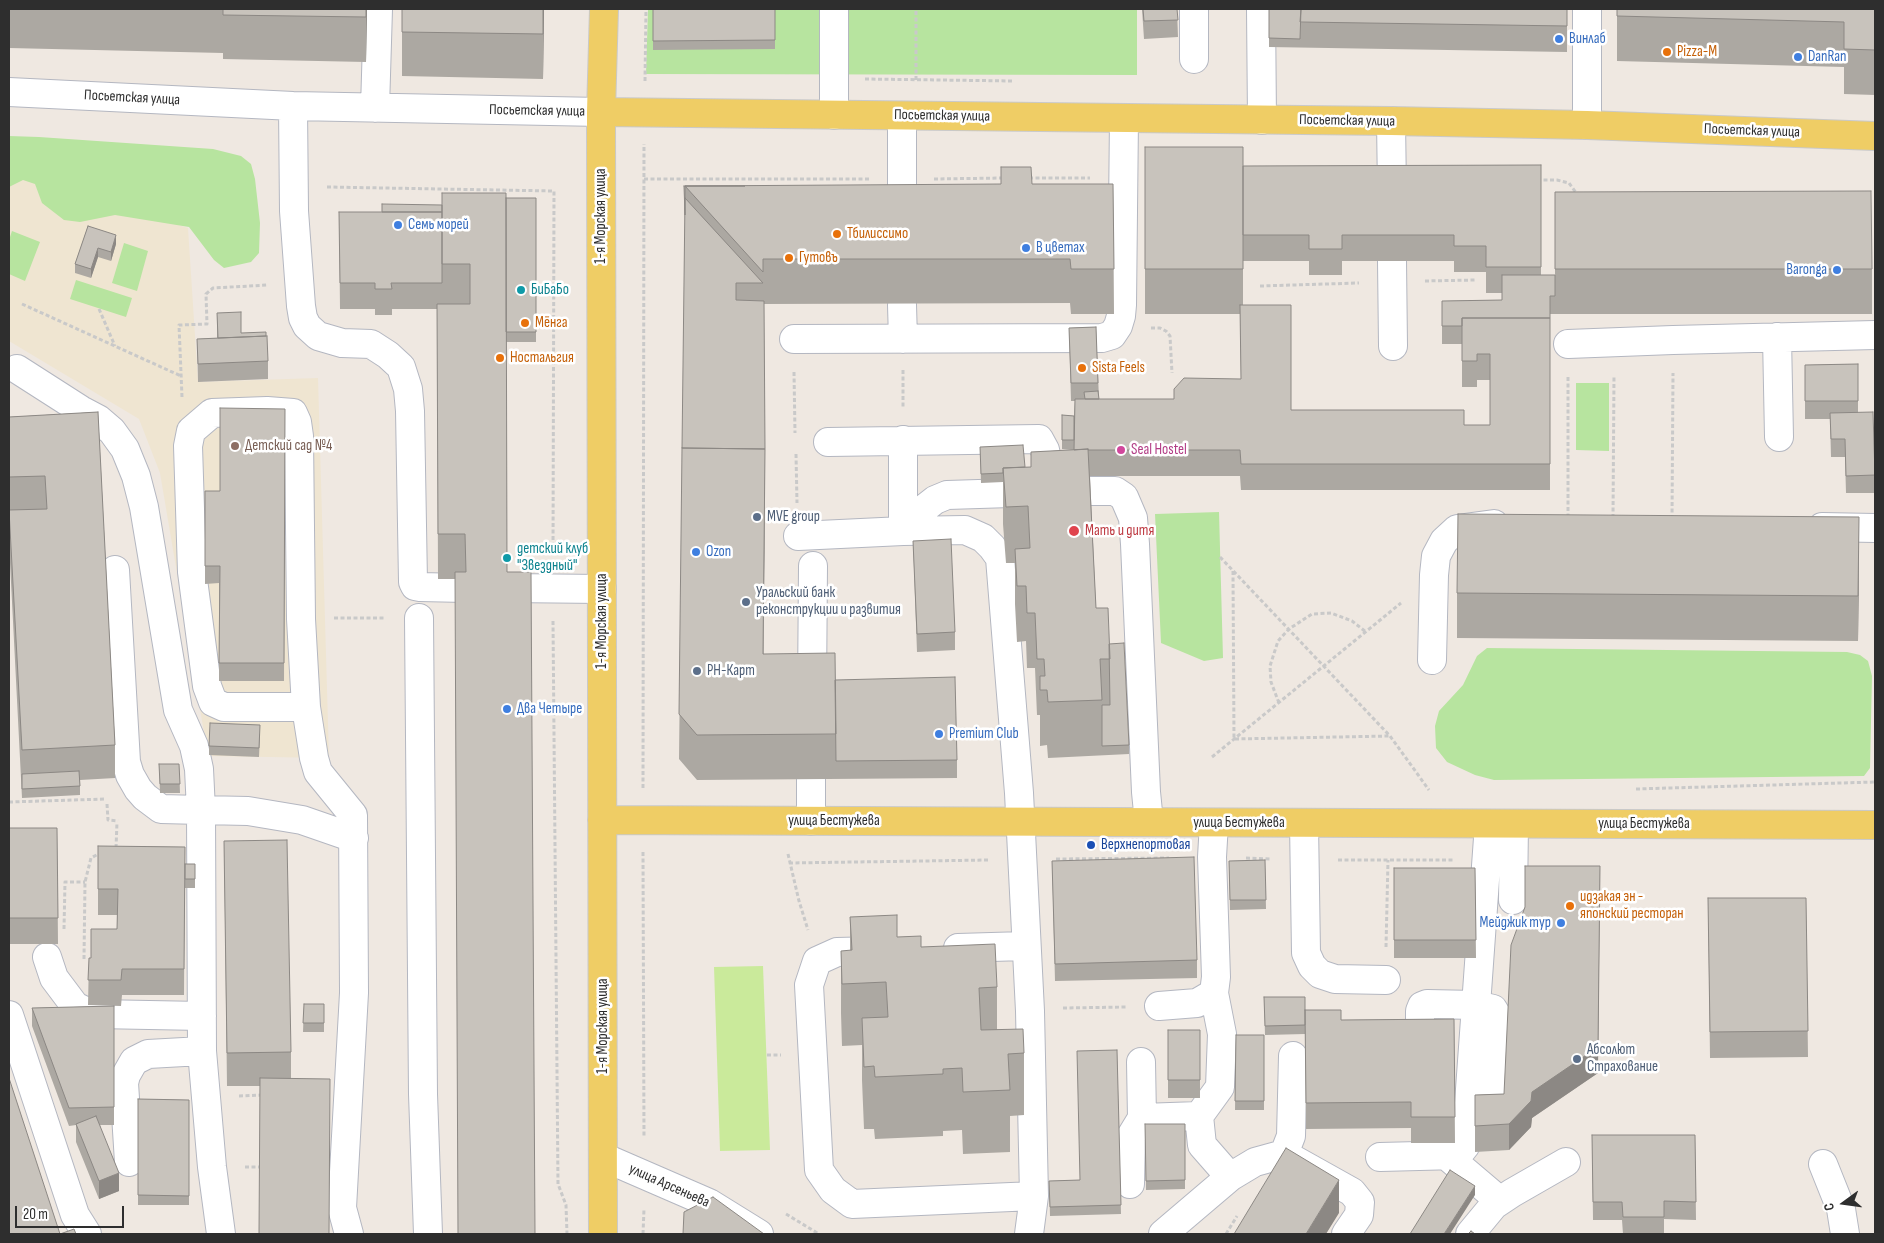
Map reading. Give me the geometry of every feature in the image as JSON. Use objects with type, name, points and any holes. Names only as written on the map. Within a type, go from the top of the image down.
[{"type":"main road","name":"1-я Морская улица","points":[[603,1234],[601,112],[604,9]]},
{"type":"main road","name":"Посьетская улица","points":[[601,112],[1392,121],[1875,136]]},
{"type":"main road","name":"улица Бестужева","points":[[602,820],[1875,825]]},
{"type":"street","points":[[375,108],[378,9]]},
{"type":"street","points":[[834,9],[834,115]]},
{"type":"street","points":[[1194,9],[1194,59]]},
{"type":"street","points":[[1261,9],[1262,120]]},
{"type":"street","points":[[1587,9],[1587,126]]},
{"type":"street","name":"Посьетская улица","points":[[9,92],[293,106],[601,112]]},
{"type":"street","points":[[293,106],[294,211],[303,318],[307,326],[318,336],[342,343],[371,344],[388,354],[401,367],[408,389],[410,411],[413,582],[415,586],[420,587],[465,588]]},
{"type":"street","points":[[902,116],[902,229]]},
{"type":"street","points":[[794,339],[1102,338],[1112,335],[1122,316],[1124,118]]},
{"type":"street","points":[[1392,121],[1392,192]]},
{"type":"street","points":[[1392,261],[1393,346]]},
{"type":"street","points":[[902,305],[903,339]]},
{"type":"street","points":[[1568,344],[1875,335]]},
{"type":"street","points":[[1777,337],[1779,437]]},
{"type":"street","points":[[17,369],[98,419],[112,431],[129,458],[144,507],[178,710],[194,746],[199,770],[201,810],[202,1016],[195,1051],[221,1234]]},
{"type":"street","points":[[306,707],[224,707],[213,702],[207,686],[192,572],[188,446],[191,431],[212,412],[267,411],[293,413],[297,422],[299,436],[301,619],[306,707],[318,772],[353,815],[354,993],[342,1208],[349,1234]]},
{"type":"street","points":[[828,442],[1039,439],[1045,450],[1047,491],[1116,491],[1124,497],[1133,518],[1136,544],[1146,792],[1149,822]]},
{"type":"street","points":[[903,440],[903,531]]},
{"type":"street","points":[[903,531],[921,511],[935,500],[947,495],[1011,493]]},
{"type":"street","points":[[1432,660],[1434,575],[1436,556],[1444,541],[1457,529],[1490,524],[1519,524]]},
{"type":"street","points":[[1798,527],[1875,528]]},
{"type":"street","points":[[798,536],[965,530],[984,538],[1000,558],[1020,822],[1030,1011],[1034,1196],[1029,1234]]},
{"type":"street","points":[[812,698],[813,566]]},
{"type":"street","points":[[115,570],[126,762],[130,775],[145,797],[161,809],[248,811],[302,820],[354,838]]},
{"type":"street","points":[[507,588],[602,589]]},
{"type":"street","points":[[419,618],[423,1094],[428,1234]]},
{"type":"street","points":[[798,821],[812,779]]},
{"type":"street","points":[[1214,823],[1212,857],[1216,977],[1214,993],[1222,1034],[1220,1087],[1199,1116],[1202,1145],[1230,1177]]},
{"type":"street","points":[[1304,823],[1306,953],[1312,966],[1320,974],[1335,979],[1386,980]]},
{"type":"street","points":[[1380,1157],[1458,1155],[1466,1145],[1488,861],[1502,824]]},
{"type":"street","points":[[1502,824],[1514,900]]},
{"type":"street","points":[[936,949],[1026,946]]},
{"type":"street","points":[[897,950],[837,952],[817,961],[809,985],[819,1170],[833,1190],[852,1204],[1034,1196]]},
{"type":"street","points":[[47,957],[54,978],[75,1006],[83,1010],[96,1014],[202,1016]]},
{"type":"street","points":[[1159,1006],[1197,1003],[1214,993]]},
{"type":"street","points":[[1420,1029],[1420,1011],[1422,1006],[1427,1004],[1476,1005],[1493,1009],[1496,1014],[1492,1097]]},
{"type":"street","points":[[9,1015],[75,1215],[87,1234]]},
{"type":"street","points":[[154,1015],[164,1028],[195,1051]]},
{"type":"street","points":[[129,1162],[124,1083],[134,1061],[148,1054],[195,1051]]},
{"type":"street","points":[[1284,1154],[1291,1136],[1293,1056]]},
{"type":"street","points":[[1130,1184],[1131,1136],[1142,1118],[1141,1062]]},
{"type":"street","points":[[1142,1118],[1199,1116]]},
{"type":"street","points":[[1163,1234],[1230,1177],[1255,1162],[1284,1154],[1352,1192],[1360,1202],[1359,1215],[1346,1234]]},
{"type":"street","points":[[1447,1156],[1500,1201]]},
{"type":"street","name":"улица Арсеньева","points":[[603,1157],[709,1203],[760,1234]]},
{"type":"street","points":[[1470,1234],[1494,1205],[1566,1162]]},
{"type":"street","points":[[1823,1164],[1841,1209],[1845,1234]]},
{"type":"path","points":[[644,1234],[642,820],[646,9]]},
{"type":"path","points":[[916,9],[916,68]]},
{"type":"path","points":[[644,179],[1008,178]]},
{"type":"path","points":[[1027,178],[1124,178]]},
{"type":"path","points":[[1528,180],[1557,180],[1569,183],[1580,198]]},
{"type":"path","points":[[22,304],[181,378],[179,325],[207,324],[206,294],[209,291],[213,288],[300,284]]},
{"type":"path","points":[[99,308],[115,346]]},
{"type":"path","points":[[1118,326],[1160,328],[1166,331],[1170,336],[1172,373]]},
{"type":"path","points":[[1672,524],[1673,340]]},
{"type":"path","points":[[1613,524],[1614,342]]},
{"type":"path","points":[[1568,344],[1568,524]]},
{"type":"path","points":[[1220,557],[1390,736],[1429,790]]},
{"type":"path","points":[[1233,572],[1234,739]]},
{"type":"path","points":[[1212,757],[1434,575]]},
{"type":"path","points":[[1280,702],[1271,682],[1270,666],[1278,641],[1288,629],[1312,614],[1331,613],[1352,621],[1366,632]]},
{"type":"path","points":[[301,619],[419,618]]},
{"type":"path","points":[[1234,739],[1390,736]]},
{"type":"path","points":[[9,802],[106,799],[108,816]]},
{"type":"path","points":[[798,821],[789,863],[817,961]]},
{"type":"path","points":[[116,822],[116,851]]},
{"type":"path","points":[[84,961],[85,882],[92,858],[100,853],[108,852]]},
{"type":"path","points":[[789,863],[1212,857],[1304,860],[1488,861]]},
{"type":"path","points":[[1386,980],[1388,860]]},
{"type":"path","points":[[64,882],[85,882]]},
{"type":"path","points":[[1030,1011],[1058,1008],[1159,1006]]},
{"type":"path","points":[[247,1096],[265,1095]]},
{"type":"shaded area","name":"Детский сад №4","points":[[9,171],[188,228],[198,382],[318,378],[329,758],[208,756],[160,473],[139,419],[9,341]]},
{"type":"green space","points":[[648,9],[1137,9],[1137,75],[646,74]]},
{"type":"green space","points":[[9,136],[213,149],[241,156],[251,164],[255,179],[260,223],[259,253],[251,262],[224,268],[214,260],[189,227],[115,215],[80,222],[64,220],[42,203],[35,184],[23,180],[9,187]]},
{"type":"green space","points":[[12,231],[40,242],[25,281],[9,274],[9,240]]},
{"type":"green space","points":[[124,243],[148,251],[137,291],[112,283]]},
{"type":"green space","points":[[76,280],[132,298],[126,317],[70,299]]},
{"type":"green space","points":[[1576,383],[1609,383],[1609,451],[1576,450]]},
{"type":"green space","points":[[1219,512],[1223,658],[1204,661],[1161,643],[1155,514]]},
{"type":"green space","points":[[1487,648],[1847,652],[1860,655],[1868,661],[1872,676],[1870,768],[1864,776],[1494,780],[1475,775],[1447,762],[1436,748],[1435,726],[1439,711],[1463,685],[1477,656]]},
{"type":"green space","points":[[763,966],[770,1150],[720,1151],[714,967]]},
{"type":"building","points":[[223,9],[366,9],[366,17],[223,15]]},
{"type":"building","points":[[402,9],[543,9],[543,34],[402,32]]},
{"type":"building","points":[[653,9],[775,9],[775,40],[653,41]]},
{"type":"building","points":[[1143,9],[1177,9],[1178,20],[1144,21]]},
{"type":"building","points":[[1269,9],[1301,9],[1300,39],[1269,38]]},
{"type":"building","points":[[1301,9],[1567,9],[1567,26],[1300,22]]},
{"type":"building","points":[[1617,9],[1875,9],[1875,50],[1844,49],[1844,22],[1617,16]]},
{"type":"building","points":[[1145,147],[1243,147],[1243,269],[1145,269]]},
{"type":"building","points":[[1541,165],[1541,267],[1486,267],[1486,246],[1454,246],[1454,235],[1342,235],[1342,249],[1309,249],[1309,235],[1243,235],[1243,166]]},
{"type":"building","points":[[1001,167],[1031,167],[1032,184],[1113,184],[1114,269],[1071,269],[1070,259],[763,259],[763,272],[685,186],[1001,184]]},
{"type":"building","points":[[1871,191],[1872,269],[1555,269],[1555,192]]},
{"type":"building","points":[[442,193],[506,193],[507,572],[531,572],[535,1234],[458,1234],[455,572],[466,572],[465,534],[438,534],[437,304],[470,304],[470,264],[442,264]]},
{"type":"building","points":[[506,198],[536,198],[536,332],[506,332]]},
{"type":"building","points":[[685,198],[763,283],[736,283],[736,300],[764,301],[765,449],[682,448]]},
{"type":"building","points":[[382,204],[442,205],[442,212],[382,212]]},
{"type":"building","points":[[339,212],[442,212],[442,283],[391,283],[392,289],[375,289],[375,283],[340,283]]},
{"type":"building","points":[[88,226],[116,235],[111,252],[98,248],[91,269],[75,264]]},
{"type":"building","points":[[1502,275],[1555,275],[1555,296],[1550,296],[1550,318],[1462,318],[1462,326],[1442,326],[1442,301],[1502,300]]},
{"type":"building","points":[[1240,305],[1291,305],[1291,410],[1464,410],[1464,425],[1490,425],[1490,354],[1477,354],[1477,361],[1462,361],[1462,318],[1550,318],[1550,464],[1241,464],[1240,450],[1074,450],[1075,399],[1174,399],[1174,389],[1184,378],[1241,379]]},
{"type":"building","points":[[241,312],[241,333],[266,332],[266,336],[218,338],[217,313]]},
{"type":"building","points":[[1096,327],[1098,383],[1071,383],[1069,328]]},
{"type":"building","points":[[267,336],[268,361],[198,364],[197,339]]},
{"type":"building","points":[[1858,364],[1858,401],[1805,401],[1805,365]]},
{"type":"building","points":[[1098,391],[1099,399],[1085,399],[1084,392]]},
{"type":"building","points":[[220,408],[285,409],[284,663],[219,663],[220,566],[205,566],[205,491],[220,491]]},
{"type":"building","points":[[98,412],[115,745],[22,750],[9,510],[47,509],[45,476],[9,477],[9,417]]},
{"type":"building","points":[[1873,412],[1875,475],[1846,476],[1845,439],[1831,439],[1830,413]]},
{"type":"building","points":[[1062,415],[1074,416],[1074,440],[1062,440]]},
{"type":"building","points":[[1023,445],[1025,467],[1003,468],[1003,473],[981,474],[980,447]]},
{"type":"building","points":[[682,448],[765,449],[763,654],[835,653],[836,734],[697,735],[679,714]]},
{"type":"building","points":[[1088,449],[1096,608],[1108,608],[1110,659],[1100,659],[1102,700],[1048,702],[1047,690],[1040,690],[1040,676],[1045,676],[1044,659],[1037,659],[1035,613],[1027,613],[1026,586],[1017,586],[1015,549],[1030,548],[1028,506],[1006,507],[1003,468],[1031,467],[1031,452]]},
{"type":"building","points":[[1458,514],[1859,517],[1858,596],[1457,593]]},
{"type":"building","points":[[951,539],[955,632],[917,634],[913,541]]},
{"type":"building","points":[[1124,643],[1129,745],[1102,746],[1102,705],[1110,705],[1109,644]]},
{"type":"building","points":[[955,677],[957,760],[836,761],[835,680]]},
{"type":"building","points":[[210,723],[260,725],[259,748],[209,746]]},
{"type":"building","points":[[159,764],[179,764],[180,784],[160,784]]},
{"type":"building","points":[[79,771],[80,786],[22,789],[22,774]]},
{"type":"building","points":[[9,828],[57,828],[58,918],[9,918]]},
{"type":"building","points":[[287,840],[291,1052],[227,1053],[224,841]]},
{"type":"building","points":[[98,846],[185,847],[184,969],[122,969],[121,980],[88,980],[89,958],[91,958],[91,929],[117,929],[118,889],[98,889]]},
{"type":"building","points":[[1194,857],[1197,960],[1055,964],[1052,861]]},
{"type":"building","points":[[1265,860],[1266,900],[1230,900],[1229,861]]},
{"type":"building","points":[[185,864],[195,864],[195,879],[185,879]]},
{"type":"building","points":[[1525,866],[1600,866],[1598,1047],[1532,1092],[1531,1101],[1509,1124],[1475,1126],[1475,1095],[1504,1094],[1511,945],[1525,907]]},
{"type":"building","points":[[1394,868],[1475,868],[1476,940],[1394,940]]},
{"type":"building","points":[[1708,898],[1806,898],[1808,1031],[1710,1032]]},
{"type":"building","points":[[897,915],[897,937],[921,936],[921,947],[995,944],[997,987],[979,988],[981,1030],[1023,1029],[1024,1053],[1008,1054],[1010,1090],[963,1092],[962,1068],[943,1069],[943,1074],[875,1077],[874,1066],[864,1067],[862,1018],[888,1017],[886,982],[842,984],[841,951],[852,950],[850,917]]},
{"type":"building","points":[[1264,997],[1305,997],[1305,1025],[1265,1026]]},
{"type":"building","points":[[304,1004],[324,1004],[324,1023],[303,1023]]},
{"type":"building","points":[[114,1006],[114,1107],[69,1108],[32,1008]]},
{"type":"building","points":[[1305,1010],[1341,1010],[1341,1020],[1454,1019],[1455,1117],[1411,1117],[1411,1102],[1306,1103]]},
{"type":"building","points":[[1168,1030],[1200,1030],[1200,1080],[1168,1080]]},
{"type":"building","points":[[1236,1035],[1264,1035],[1264,1101],[1235,1101]]},
{"type":"building","points":[[1117,1050],[1121,1205],[1050,1207],[1049,1181],[1080,1180],[1077,1051]]},
{"type":"building","points":[[9,1078],[60,1234],[9,1234]]},
{"type":"building","points":[[260,1078],[330,1079],[329,1234],[259,1234]]},
{"type":"building","points":[[138,1099],[189,1100],[189,1196],[138,1195]]},
{"type":"building","points":[[96,1116],[119,1173],[99,1181],[76,1124]]},
{"type":"building","points":[[1145,1124],[1185,1124],[1185,1180],[1146,1181]]},
{"type":"building","points":[[1592,1135],[1695,1135],[1696,1202],[1664,1201],[1664,1217],[1623,1217],[1622,1202],[1593,1202]]},
{"type":"building","points":[[1286,1148],[1339,1180],[1306,1234],[1234,1234]]},
{"type":"building","points":[[1450,1170],[1475,1186],[1444,1234],[1410,1234]]},
{"type":"building","points":[[713,1197],[764,1234],[683,1234],[684,1212]]},
{"type":"building","points":[[74,1229],[76,1234],[60,1234]]},
{"type":"place","name":"Винлаб","points":[[1559,39]]},
{"type":"place","name":"Pizza-M","points":[[1667,52]]},
{"type":"place","name":"DanRan","points":[[1798,57]]},
{"type":"place","name":"Семь морей","points":[[398,225]]},
{"type":"place","name":"Тбилиссимо","points":[[837,234]]},
{"type":"place","name":"В цветах","points":[[1026,248]]},
{"type":"place","name":"Гутовъ","points":[[789,258]]},
{"type":"place","name":"Baronga","points":[[1837,270]]},
{"type":"place","name":"БиБаБо","points":[[521,290]]},
{"type":"place","name":"Мёнга","points":[[525,323]]},
{"type":"place","name":"Ностальгия","points":[[500,358]]},
{"type":"place","name":"Sista Feels","points":[[1082,368]]},
{"type":"place","name":"Детский сад №4","points":[[235,446]]},
{"type":"place","name":"Seal Hostel","points":[[1121,450]]},
{"type":"place","name":"MVE group","points":[[757,517]]},
{"type":"place","name":"Мать и дитя","points":[[1074,531]]},
{"type":"place","name":"Ozon","points":[[696,552]]},
{"type":"place","name":"детский клуб \"Звездный\"","points":[[507,558]]},
{"type":"place","name":"Уральский банк реконструкции и развития","points":[[746,602]]},
{"type":"place","name":"РН-Карт","points":[[697,671]]},
{"type":"place","name":"Два Четыре","points":[[507,709]]},
{"type":"place","name":"Premium Club","points":[[939,734]]},
{"type":"place","name":"Верхнепортовая","points":[[1091,845]]},
{"type":"place","name":"идзакая эн - японский ресторан","points":[[1570,906]]},
{"type":"place","name":"Мейджик тур","points":[[1561,923]]},
{"type":"place","name":"Абсолют Страхование","points":[[1577,1059]]}]
